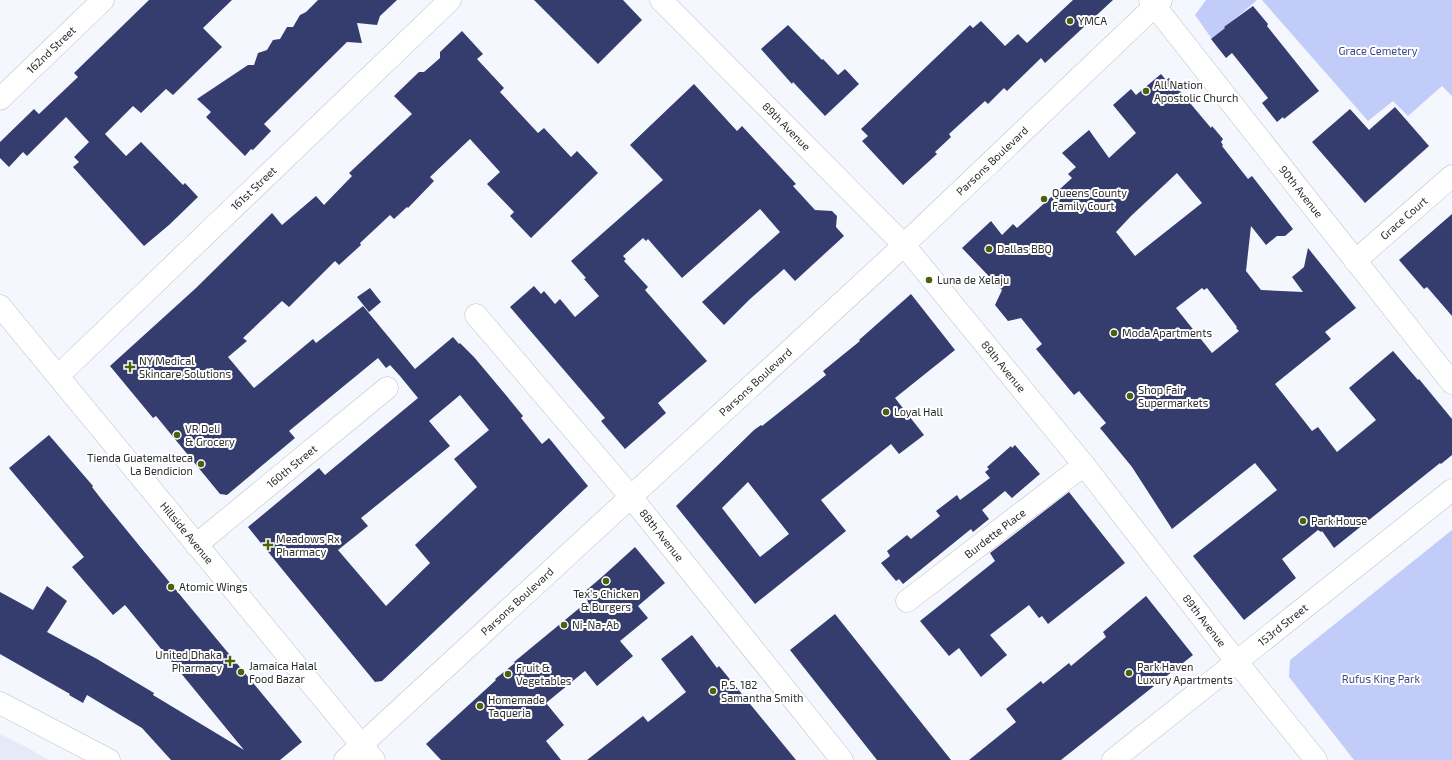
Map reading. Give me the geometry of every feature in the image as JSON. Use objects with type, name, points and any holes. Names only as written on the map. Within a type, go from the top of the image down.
[{"type":"street","name":"162nd Street","points":[[0,99],[103,0]]},
{"type":"street","name":"161st Street","points":[[58,376],[450,0]]},
{"type":"street","name":"89th Avenue","points":[[661,0],[904,244],[1084,465],[1236,662],[1316,760]]},
{"type":"street","name":"Parsons Boulevard","points":[[345,760],[368,753],[631,497],[904,244],[1155,2]]},
{"type":"street","name":"90th Avenue","points":[[1155,2],[1355,261],[1452,383]]},
{"type":"street","name":"Grace Court","points":[[1355,261],[1452,176]]},
{"type":"street","name":"Hillside Avenue","points":[[0,306],[368,753]]},
{"type":"street","name":"88th Avenue","points":[[476,315],[631,497],[842,760]]},
{"type":"street","name":"160th Street","points":[[196,545],[387,388]]},
{"type":"street","name":"Burdette Place","points":[[907,601],[1084,465]]},
{"type":"street","name":"153rd Street","points":[[1113,760],[1452,490]]},
{"type":"street","points":[[0,703],[109,760]]},
{"type":"shaded area","points":[[0,734],[24,746],[49,760],[0,760]]},
{"type":"green space","points":[[1206,0],[1257,0],[1212,39],[1195,15]]},
{"type":"green space","name":"Grace Cemetery","points":[[1262,0],[1452,0],[1452,96],[1442,86],[1408,116],[1393,101],[1368,121]]},
{"type":"green space","name":"Rufus King Park","points":[[1452,530],[1452,760],[1354,760],[1289,677],[1290,660]]},
{"type":"building","points":[[149,0],[232,0],[203,28],[222,47],[173,95],[166,89],[141,113],[133,106],[105,134],[126,156],[141,142],[183,185],[185,183],[198,197],[169,225],[144,246],[73,167],[79,162],[74,157],[89,142],[66,117],[27,156],[23,152],[9,167],[0,158],[0,142],[34,109],[39,114],[78,77],[74,73]]},
{"type":"building","points":[[318,0],[397,0],[380,16],[377,25],[357,23],[362,43],[347,42],[264,124],[271,131],[253,150],[251,149],[245,156],[206,117],[211,112],[197,99],[248,65],[254,65],[258,53],[267,50],[273,40],[280,39],[287,27],[293,27],[300,15],[306,12]]},
{"type":"building","points":[[534,0],[623,0],[642,20],[598,64]]},
{"type":"building","points":[[1073,0],[1113,0],[1045,63],[1041,58],[1007,91],[1004,88],[988,104],[985,101],[949,134],[951,137],[935,152],[937,154],[903,185],[862,141],[868,136],[861,129],[970,25],[973,28],[981,21],[1005,46],[1018,34],[1027,43]]},
{"type":"building","points":[[1253,6],[1268,24],[1267,26],[1319,91],[1284,119],[1283,117],[1277,122],[1262,103],[1268,98],[1232,53],[1226,58],[1211,39],[1225,28],[1224,27]]},
{"type":"building","points":[[788,25],[838,75],[845,69],[859,84],[825,116],[793,82],[792,84],[761,49]]},
{"type":"building","points":[[462,31],[483,54],[477,59],[504,88],[500,92],[538,133],[544,128],[571,157],[577,151],[598,173],[531,238],[510,216],[514,212],[487,184],[500,172],[470,139],[430,177],[434,181],[408,208],[407,207],[394,219],[390,215],[339,265],[335,261],[289,307],[282,301],[243,338],[247,341],[228,357],[254,388],[313,339],[316,343],[363,306],[415,369],[453,337],[474,357],[505,394],[523,416],[521,418],[542,444],[549,438],[588,486],[382,681],[375,682],[248,527],[319,468],[325,475],[418,398],[400,376],[390,365],[386,368],[378,358],[289,431],[295,438],[227,495],[220,494],[156,416],[153,418],[110,366],[196,288],[272,213],[282,225],[316,196],[324,205],[352,176],[349,173],[412,114],[394,96],[419,72],[424,72],[440,58],[440,52]],"holes":[[[460,395],[489,430],[454,459],[477,487],[415,545],[430,563],[386,606],[338,550],[368,526],[361,518],[450,446],[429,421]]]},
{"type":"building","points":[[1161,74],[1166,80],[1169,78],[1211,128],[1212,126],[1223,139],[1221,142],[1223,145],[1222,146],[1248,179],[1252,176],[1293,229],[1285,236],[1277,236],[1266,245],[1251,226],[1246,271],[1261,290],[1303,292],[1292,277],[1304,267],[1308,248],[1356,308],[1325,332],[1331,339],[1275,384],[1312,431],[1318,427],[1337,452],[1376,420],[1349,388],[1393,351],[1418,380],[1419,379],[1452,419],[1452,455],[1334,548],[1322,531],[1321,532],[1318,530],[1282,559],[1296,578],[1244,620],[1193,556],[1277,490],[1255,463],[1172,529],[1132,467],[1100,428],[1106,423],[1079,391],[1074,395],[1036,349],[1042,344],[1021,318],[1008,321],[995,305],[1002,290],[962,248],[991,221],[1002,235],[1013,224],[1017,228],[1072,178],[1068,174],[1076,167],[1062,153],[1089,130],[1109,158],[1136,133],[1113,105],[1131,89],[1136,95]],"holes":[[[1177,173],[1202,203],[1135,256],[1116,232]],[[1202,288],[1204,290],[1207,288],[1239,331],[1212,353],[1176,308]]]},
{"type":"building","points":[[694,84],[737,131],[742,126],[796,184],[793,186],[815,210],[832,211],[837,216],[836,227],[844,236],[795,281],[784,269],[750,299],[724,325],[702,302],[780,232],[760,209],[682,278],[648,239],[646,241],[643,238],[623,256],[626,259],[624,261],[648,287],[645,290],[707,361],[658,403],[666,413],[625,449],[601,421],[605,418],[510,307],[534,286],[541,294],[544,291],[555,304],[560,299],[575,317],[599,296],[571,261],[663,180],[630,145]]},
{"type":"building","points":[[1395,107],[1429,146],[1365,203],[1312,142],[1350,109],[1369,130]]},
{"type":"building","points":[[1452,214],[1452,316],[1427,287],[1424,289],[1399,260]]},
{"type":"building","points":[[370,288],[381,302],[369,312],[357,297]]},
{"type":"building","points":[[911,294],[955,350],[895,398],[924,435],[899,454],[891,444],[821,500],[846,531],[755,604],[676,506],[754,430],[761,425],[762,426],[826,375],[823,371],[860,341],[859,340]],"holes":[[[748,482],[789,534],[760,557],[722,508]]]},
{"type":"building","points":[[49,435],[93,486],[92,487],[102,500],[142,549],[302,742],[280,760],[171,760],[142,728],[87,695],[83,703],[0,654],[0,592],[33,610],[47,586],[67,601],[47,632],[97,659],[154,693],[153,695],[244,750],[125,605],[113,615],[72,567],[84,557],[9,468]]},
{"type":"building","points":[[1015,445],[1040,474],[1012,498],[1005,491],[982,510],[989,519],[973,532],[971,529],[903,584],[899,579],[896,581],[881,563],[890,556],[887,551],[907,535],[911,539],[940,516],[936,511],[957,495],[960,500],[990,478],[985,472],[989,469],[987,467],[1011,446],[1012,448]]},
{"type":"building","points":[[1069,492],[1125,563],[1048,624],[1042,616],[1039,618],[1029,605],[990,635],[1007,655],[981,677],[959,648],[949,656],[920,621],[995,561],[990,553]]},
{"type":"building","points":[[635,547],[665,583],[638,606],[648,618],[620,641],[633,656],[597,686],[585,671],[546,703],[564,725],[546,741],[561,760],[441,760],[426,744],[496,680],[495,679],[515,663],[514,662],[588,601],[582,594]]},
{"type":"building","name":"Park Haven Luxury Apartments","points":[[1146,596],[1193,655],[1061,760],[969,760],[1016,722],[1006,709],[1041,681],[1043,684],[1069,663],[1071,666],[1106,637],[1103,632]]},
{"type":"building","points":[[835,614],[951,760],[877,760],[790,650]]},
{"type":"building","name":"P.S. 182 Samantha Smith","points":[[692,635],[717,668],[719,666],[796,760],[587,760],[643,716],[648,722],[686,692],[661,659]]},
{"type":"place","name":"YMCA","points":[[1070,21]]},
{"type":"place","name":"All Nation Apostolic Church","points":[[1146,91]]},
{"type":"place","name":"Queens County Family Court","points":[[1044,199]]},
{"type":"place","name":"Dallas BBQ","points":[[989,249]]},
{"type":"place","name":"Luna de Xelaju","points":[[929,280]]},
{"type":"place","name":"Moda Apartments","points":[[1114,333]]},
{"type":"place","name":"NY Medical Skincare Solutions","points":[[130,367]]},
{"type":"place","name":"Shop Fair Supermarkets","points":[[1130,396]]},
{"type":"place","name":"Loyal Hall","points":[[886,412]]},
{"type":"place","name":"VR Deli & Grocery","points":[[177,435]]},
{"type":"place","name":"Tienda Guatemalteca La Bendicion","points":[[201,464]]},
{"type":"place","name":"Park House","points":[[1303,521]]},
{"type":"place","name":"Meadows Rx Pharmacy","points":[[268,545]]},
{"type":"place","name":"Tex's Chicken & Burgers","points":[[606,581]]},
{"type":"place","name":"Atomic Wings","points":[[171,587]]},
{"type":"place","name":"Ni-Na-Ab","points":[[564,625]]},
{"type":"place","name":"United Dhaka Pharmacy","points":[[230,661]]},
{"type":"place","name":"Jamaica Halal Food Bazar","points":[[241,672]]},
{"type":"place","name":"Park Haven Luxury Apartments","points":[[1129,673]]},
{"type":"place","name":"Fruit & Vegetables","points":[[508,674]]},
{"type":"place","name":"P.S. 182 Samantha Smith","points":[[713,691]]},
{"type":"place","name":"Homemade Taqueria","points":[[480,706]]}]
